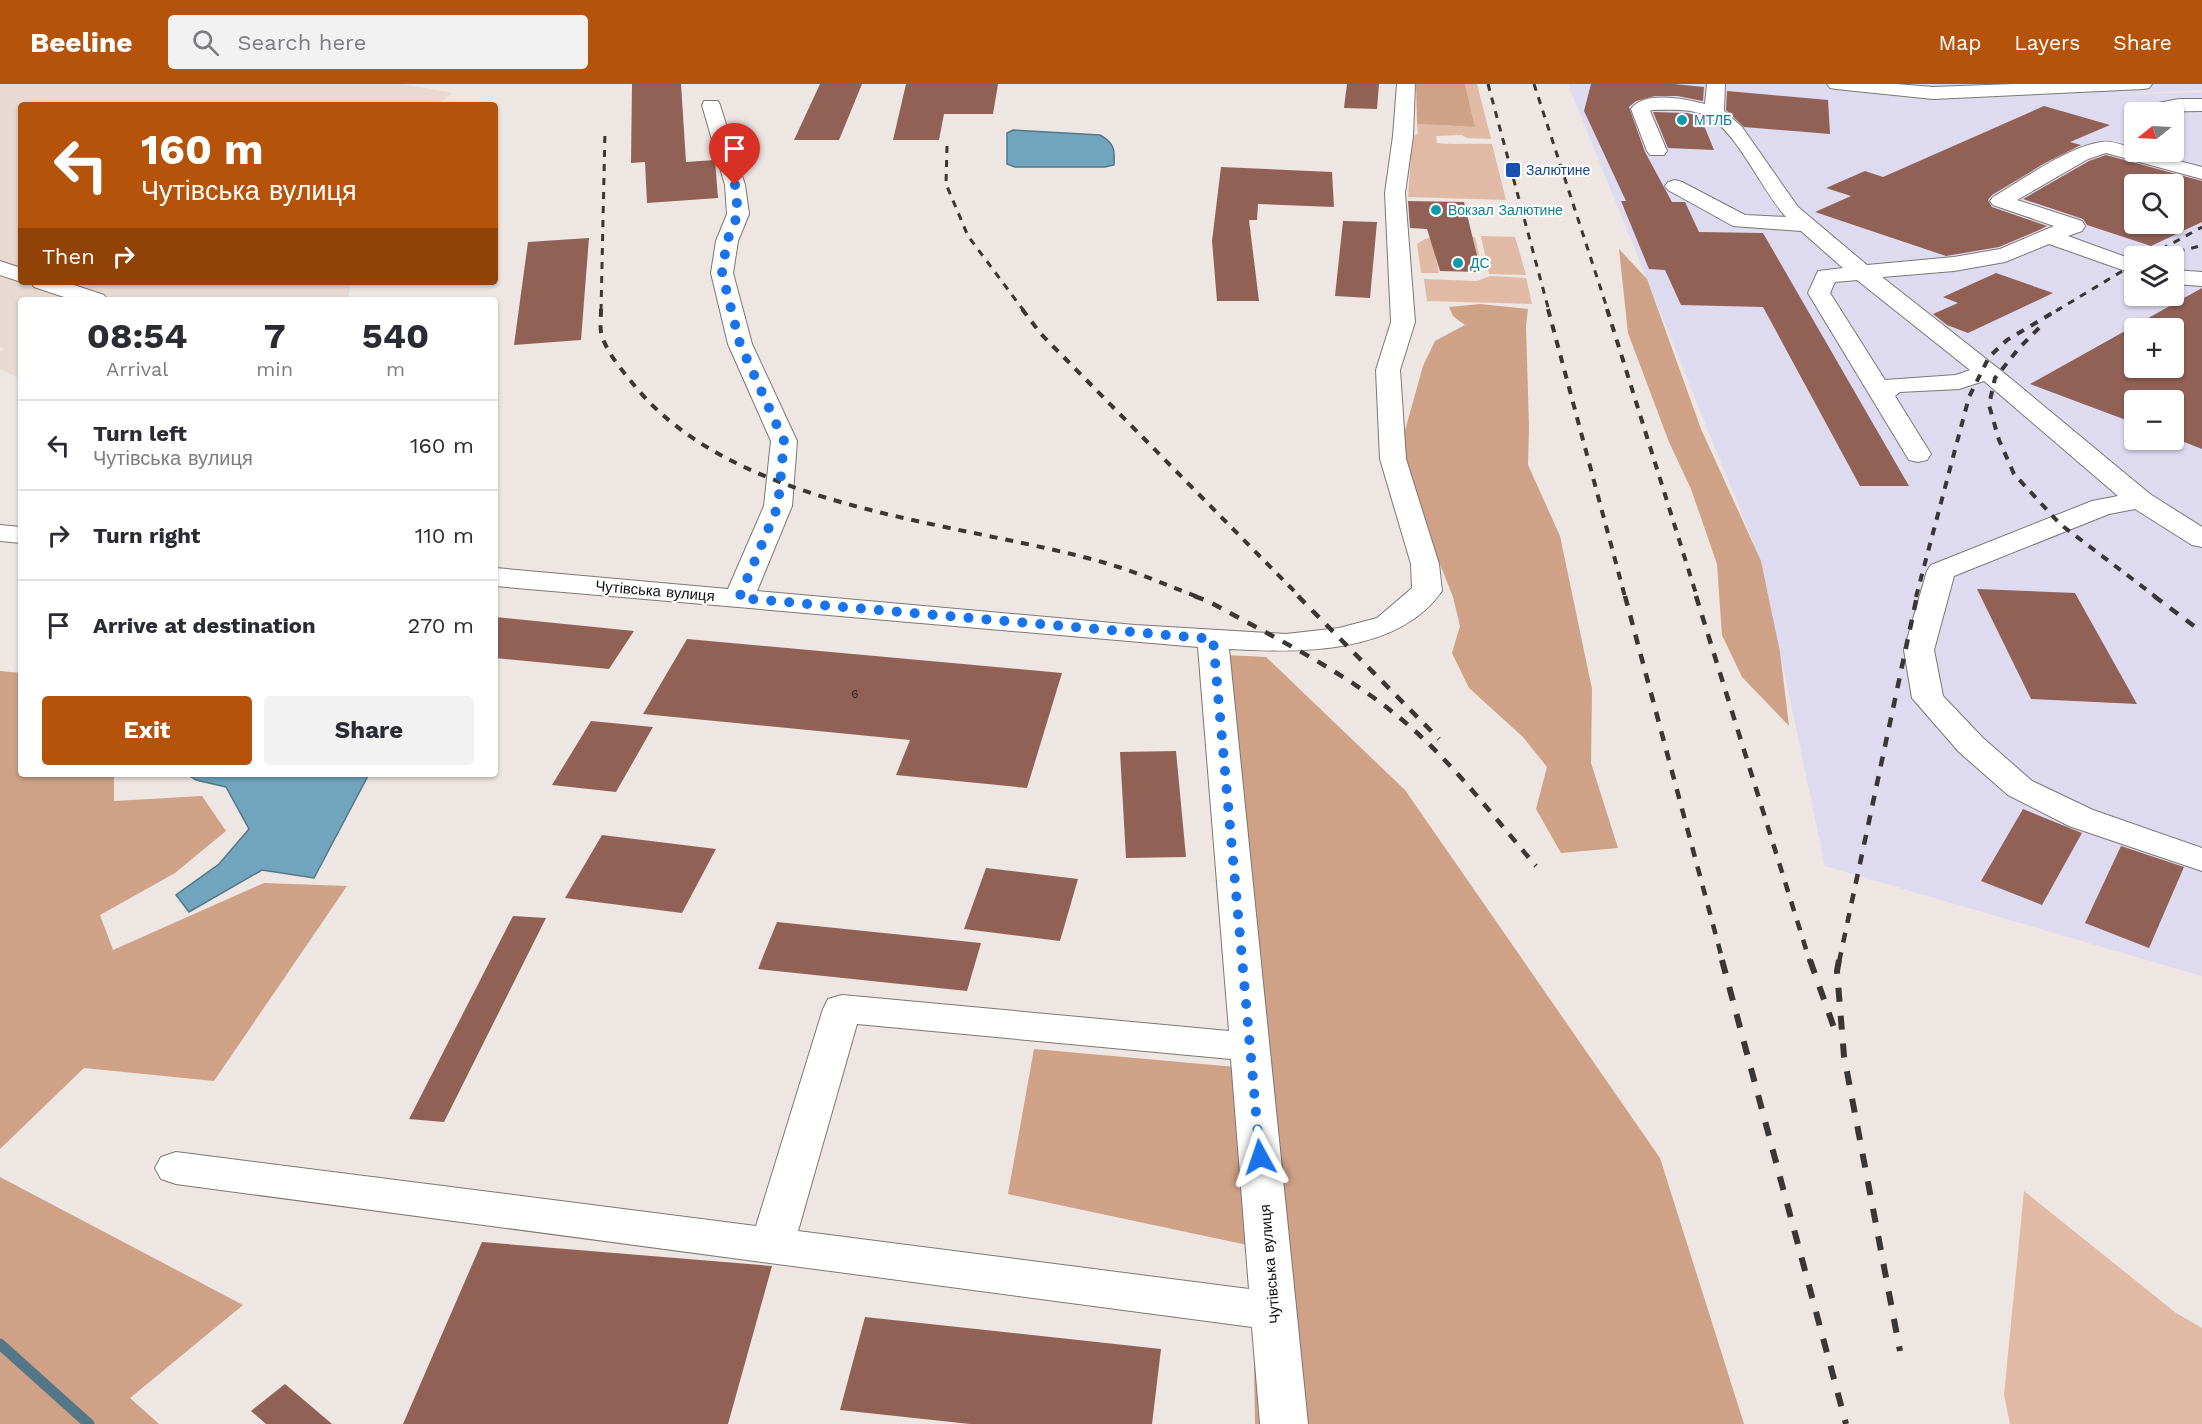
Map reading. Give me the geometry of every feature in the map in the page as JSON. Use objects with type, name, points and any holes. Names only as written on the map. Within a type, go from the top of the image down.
[{"type":"street","points":[[1213,639],[1286,643],[1361,633],[1388,624],[1427,591],[1425,564],[1393,459],[1388,370],[1403,321],[1395,193],[1403,136],[1406,84]]},
{"type":"street","points":[[1714,112],[1716,84]]},
{"type":"street","points":[[1836,84],[1933,93],[2035,86],[2143,84]]},
{"type":"street","points":[[1657,151],[1640,109],[1648,104],[1685,104],[1714,112],[1734,131],[1761,165],[1791,211],[1862,273],[1987,372],[2140,500],[2202,539]]},
{"type":"street","points":[[711,105],[735,185],[738,214],[727,241],[722,273],[740,344],[784,441],[778,506],[739,598]]},
{"type":"street","points":[[2184,105],[2202,105]]},
{"type":"street","points":[[1918,454],[1819,293],[1826,276],[1954,264],[2005,255],[2074,226],[2000,201],[2081,155],[2106,147],[2124,130]]},
{"type":"street","points":[[2106,147],[2202,173]]},
{"type":"street","points":[[1675,186],[1741,221],[1808,225]]},
{"type":"street","points":[[2049,237],[2124,263]]},
{"type":"street","points":[[0,268],[18,274]]},
{"type":"street","points":[[2184,278],[2202,279]]},
{"type":"street","points":[[51,285],[87,297]]},
{"type":"street","points":[[1881,394],[1894,385],[1959,382],[1987,372]]},
{"type":"street","points":[[2140,500],[2102,507],[1941,571],[1919,650],[1928,698],[1971,745],[2020,788],[2081,818],[2202,860]]},
{"type":"street","points":[[0,533],[18,535]]},
{"type":"street","name":"Чутівська вулиця","points":[[498,577],[1213,639],[1284,1424]]},
{"type":"street","points":[[772,1245],[842,1009],[1250,1047]]},
{"type":"street","points":[[177,1168],[1274,1311]]},
{"type":"shaded area","points":[[0,84],[403,84],[452,93],[442,102],[18,102],[18,285],[350,285],[348,297],[18,297],[18,378],[0,369],[0,351],[5,349],[0,347]]},
{"type":"shaded area","points":[[1416,84],[1465,84],[1475,127],[1417,124]]},
{"type":"shaded area","points":[[1465,84],[1477,84],[1491,139],[1467,138],[1462,135],[1436,136],[1437,143],[1492,144],[1506,200],[1408,197],[1412,137],[1418,133],[1417,124],[1475,127]]},
{"type":"shaded area","points":[[1568,84],[2202,84],[2202,90],[2106,95],[2202,92],[2202,976],[1825,866],[1761,561]]},
{"type":"shaded area","points":[[1438,236],[1475,237],[1479,255],[1435,255],[1439,273],[1421,273],[1417,244],[1425,239]]},
{"type":"shaded area","points":[[1481,236],[1515,237],[1526,275],[1489,274]]},
{"type":"shaded area","points":[[1619,249],[1647,279],[1701,429],[1761,561],[1780,652],[1789,726],[1742,677],[1722,635],[1717,564],[1691,489],[1669,442],[1628,333]]},
{"type":"shaded area","points":[[1490,276],[1526,278],[1532,304],[1427,301],[1424,279],[1477,281]]},
{"type":"shaded area","points":[[1480,304],[1528,309],[1526,326],[1528,465],[1560,536],[1592,689],[1591,763],[1618,848],[1561,853],[1536,809],[1547,767],[1523,737],[1469,688],[1452,653],[1460,626],[1453,597],[1402,468],[1401,445],[1423,366],[1435,341],[1465,325],[1453,316],[1449,307]]},
{"type":"shaded area","points":[[1206,654],[1266,657],[1405,790],[1660,1158],[1744,1424],[1255,1424],[1252,1246],[1008,1194],[1034,1049],[1258,1069]]},
{"type":"shaded area","points":[[0,671],[18,673],[18,777],[114,777],[114,801],[202,796],[226,831],[175,873],[100,915],[113,950],[264,883],[347,886],[214,1081],[84,1068],[0,1149]]},
{"type":"shaded area","points":[[0,1177],[243,1305],[130,1398],[159,1424],[0,1424]]},
{"type":"shaded area","points":[[2024,1191],[2176,1313],[2202,1328],[2202,1424],[2010,1424],[2004,1395]]},
{"type":"water","points":[[1013,130],[1100,135],[1113,147],[1114,165],[1105,167],[1015,167],[1007,164],[1007,133]]},
{"type":"water","points":[[192,777],[367,777],[314,878],[262,870],[189,912],[176,895],[219,864],[249,829],[226,787]]},
{"type":"building","points":[[632,84],[681,84],[686,162],[715,160],[718,198],[647,203],[645,162],[631,163]]},
{"type":"building","points":[[820,84],[862,84],[839,140],[794,140]]},
{"type":"building","points":[[906,84],[998,84],[993,114],[944,114],[939,140],[893,140]]},
{"type":"building","points":[[1347,84],[1379,84],[1377,109],[1344,108]]},
{"type":"building","points":[[1591,84],[1674,84],[1704,87],[1703,101],[1677,96],[1655,96],[1636,101],[1629,107],[1645,152],[1672,202],[1685,202],[1699,232],[1763,233],[1909,486],[1860,486],[1763,307],[1681,305],[1665,270],[1649,269],[1621,201],[1626,201],[1584,111]]},
{"type":"building","points":[[1727,91],[1828,100],[1830,134],[1744,127],[1726,110]]},
{"type":"building","points":[[2044,106],[2110,125],[2070,142],[2081,145],[2045,163],[1992,195],[1988,200],[1992,207],[2047,226],[2037,231],[1999,247],[1946,256],[1815,212],[1851,196],[1826,188],[1865,171],[1883,177]]},
{"type":"building","points":[[1653,112],[1687,113],[1706,118],[1715,124],[1703,123],[1714,150],[1668,148]]},
{"type":"building","points":[[2106,155],[2124,160],[2124,162],[2176,174],[2124,174],[2124,234],[2176,234],[2151,246],[2087,225],[2083,219],[2023,199],[2089,161]]},
{"type":"building","points":[[1221,167],[1332,172],[1334,207],[1258,204],[1257,220],[1249,220],[1259,301],[1217,301],[1212,241]]},
{"type":"building","points":[[2184,176],[2202,181],[2202,222],[2184,230]]},
{"type":"building","points":[[1408,201],[1464,202],[1481,272],[1440,271],[1427,229],[1410,228]]},
{"type":"building","points":[[1343,221],[1377,222],[1370,298],[1335,296]]},
{"type":"building","points":[[589,238],[581,340],[514,345],[528,242]]},
{"type":"building","points":[[1996,273],[2053,293],[1968,333],[1947,325],[1933,314],[1958,303],[1943,297]]},
{"type":"building","points":[[2202,288],[2202,449],[2184,442],[2184,390],[2124,390],[2124,419],[2030,384],[2124,332],[2124,378],[2184,378],[2184,318],[2148,318],[2170,306],[2184,306],[2184,298]]},
{"type":"building","points":[[1977,589],[2075,593],[2137,704],[2031,699]]},
{"type":"building","points":[[498,617],[634,631],[609,669],[498,658]]},
{"type":"building","points":[[687,639],[1062,673],[1027,788],[896,775],[910,740],[643,714]]},
{"type":"building","points":[[591,721],[653,727],[616,792],[552,785]]},
{"type":"building","points":[[1176,751],[1186,857],[1126,858],[1120,752]]},
{"type":"building","points":[[2023,809],[2082,833],[2042,905],[1981,881]]},
{"type":"building","points":[[602,835],[716,849],[682,913],[565,898]]},
{"type":"building","points":[[2121,846],[2184,867],[2149,948],[2085,923]]},
{"type":"building","points":[[986,868],[1078,879],[1060,941],[964,929]]},
{"type":"building","points":[[513,916],[546,918],[444,1122],[409,1119]]},
{"type":"building","points":[[777,922],[981,943],[967,991],[758,969]]},
{"type":"building","points":[[482,1242],[772,1266],[728,1424],[403,1424]]},
{"type":"building","points":[[865,1317],[1161,1349],[1152,1424],[970,1424],[840,1410]]},
{"type":"building","points":[[285,1384],[332,1424],[266,1424],[251,1411]]},
{"type":"waterway","points":[[0,1344],[89,1424]]},
{"type":"railway","points":[[1488,84],[1549,311]]},
{"type":"railway","points":[[1534,84],[1608,311]]},
{"type":"railway","points":[[601,311],[605,130]]},
{"type":"railway","points":[[947,146],[946,184],[968,236],[1024,311]]},
{"type":"railway","points":[[2167,246],[2202,227]]},
{"type":"railway","points":[[2184,250],[2200,246]]},
{"type":"railway","points":[[2056,311],[2124,270]]},
{"type":"railway","points":[[1022,309],[1041,334],[1300,597]]},
{"type":"railway","points":[[1548,309],[1625,597]]},
{"type":"railway","points":[[1607,309],[1697,597]]},
{"type":"railway","points":[[1916,597],[1969,397],[1989,357],[2007,340],[2059,309]]},
{"type":"railway","points":[[601,311],[601,329],[606,346],[634,385],[678,427],[731,460],[791,486],[855,506],[1109,564],[1198,597]]},
{"type":"railway","points":[[2039,328],[2019,348],[1995,378],[1989,405],[1999,440],[2014,474],[2060,524],[2156,597]]},
{"type":"railway","points":[[1194,596],[1208,601],[1331,669],[1400,718],[1454,770],[1536,866]]},
{"type":"railway","points":[[1298,596],[1439,739]]},
{"type":"railway","points":[[1625,596],[1723,962]]},
{"type":"railway","points":[[1696,596],[1810,962]]},
{"type":"railway","points":[[1839,962],[1917,596]]},
{"type":"railway","points":[[2154,596],[2202,632]]},
{"type":"railway","points":[[1722,960],[1846,1424]]},
{"type":"railway","points":[[1810,960],[1838,1039]]},
{"type":"railway","points":[[1839,960],[1837,971],[1844,1056],[1900,1351]]},
{"type":"place","name":"МТЛБ","points":[[1682,120]]},
{"type":"place","name":"Залютине","points":[[1513,170]]},
{"type":"place","name":"Вокзал Залютине","points":[[1436,210]]},
{"type":"place","name":"ДС","points":[[1458,263]]},
{"type":"route","points":[[735,185],[738,214],[727,241],[722,273],[740,344],[784,441],[778,506],[739,598],[1213,639],[1260,1157]]}]
